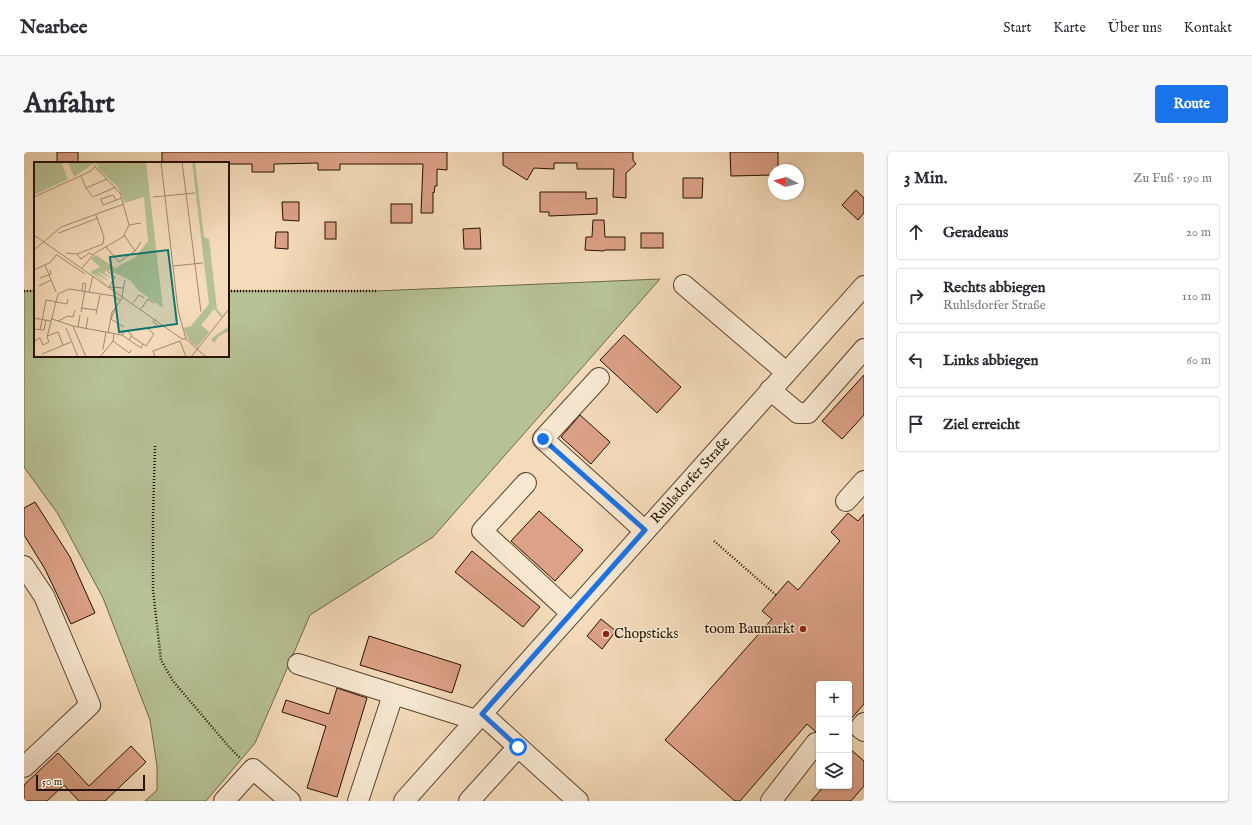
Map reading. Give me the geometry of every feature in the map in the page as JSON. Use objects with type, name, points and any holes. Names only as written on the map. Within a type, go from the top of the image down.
[{"type":"street","points":[[684,285],[786,372]]},
{"type":"street","name":"Ruhlsdorfer Straße","points":[[404,801],[864,286]]},
{"type":"street","points":[[770,390],[798,413],[808,413],[864,349]]},
{"type":"street","points":[[599,378],[543,439],[645,530]]},
{"type":"street","points":[[846,501],[864,481]]},
{"type":"street","points":[[526,483],[482,531],[571,613]]},
{"type":"street","points":[[24,566],[44,596],[90,705],[24,767]]},
{"type":"street","points":[[298,664],[393,695],[479,717],[518,747],[578,801]]},
{"type":"street","points":[[358,801],[393,695]]},
{"type":"street","points":[[864,723],[860,728],[864,731]]},
{"type":"street","points":[[771,801],[816,743]]},
{"type":"street","points":[[469,801],[518,747]]},
{"type":"street","points":[[224,801],[252,769],[290,801]]},
{"type":"path","points":[[229,291],[376,292]]},
{"type":"path","points":[[155,446],[152,516],[153,590],[161,660],[173,681],[230,748],[252,769]]},
{"type":"path","points":[[714,541],[776,595]]},
{"type":"green space","points":[[660,279],[433,537],[310,615],[255,743],[206,801],[145,801],[157,790],[157,766],[150,720],[103,598],[58,514],[24,467],[24,291],[34,291],[34,357],[229,357],[229,291],[376,291]]},
{"type":"building","points":[[57,152],[78,152],[78,162],[57,162]]},
{"type":"building","points":[[162,152],[447,152],[447,170],[437,169],[437,186],[435,186],[434,193],[433,192],[433,213],[421,213],[423,164],[340,164],[340,170],[318,170],[318,163],[274,164],[274,172],[252,172],[252,164],[229,164],[229,162],[162,162]]},
{"type":"building","points":[[503,152],[633,152],[633,160],[636,164],[626,173],[626,198],[613,197],[614,169],[577,169],[577,163],[554,163],[554,169],[534,168],[527,180],[503,165]]},
{"type":"building","points":[[730,152],[778,152],[778,164],[768,164],[768,175],[731,176]]},
{"type":"building","points":[[683,178],[703,178],[702,198],[683,198]]},
{"type":"building","points":[[856,190],[864,198],[864,213],[858,220],[842,205]]},
{"type":"building","points":[[540,192],[586,192],[586,199],[597,198],[597,214],[549,216],[549,212],[540,212]]},
{"type":"building","points":[[282,202],[299,202],[299,221],[283,220]]},
{"type":"building","points":[[391,204],[412,204],[412,223],[391,223]]},
{"type":"building","points":[[593,220],[604,220],[605,237],[625,237],[625,250],[585,250],[586,237],[592,237]]},
{"type":"building","points":[[325,222],[336,222],[336,239],[325,239]]},
{"type":"building","points":[[480,228],[481,249],[464,249],[463,229]]},
{"type":"building","points":[[276,232],[288,232],[288,249],[275,248]]},
{"type":"building","points":[[641,233],[663,233],[663,248],[641,248]]},
{"type":"building","points":[[624,335],[681,387],[657,413],[600,360]]},
{"type":"building","points":[[864,375],[864,415],[842,439],[822,421]]},
{"type":"building","points":[[580,415],[610,442],[591,464],[561,437]]},
{"type":"building","points":[[35,502],[70,557],[95,613],[71,624],[45,569],[24,535],[24,508]]},
{"type":"building","points":[[539,511],[583,550],[555,581],[511,541]]},
{"type":"building","points":[[848,513],[858,521],[864,514],[864,704],[852,718],[852,681],[816,681],[816,732],[807,724],[740,801],[735,801],[665,740],[772,619],[762,611],[788,581],[798,590],[840,541],[831,532]]},
{"type":"building","points":[[472,551],[540,607],[523,627],[455,572]]},
{"type":"building","points":[[601,619],[616,631],[602,649],[587,636]]},
{"type":"building","points":[[369,636],[461,665],[452,693],[360,665]]},
{"type":"building","points":[[337,688],[367,698],[337,797],[307,788],[326,726],[282,712],[286,700],[329,714]]},
{"type":"building","points":[[131,746],[146,762],[105,801],[79,801],[64,785],[47,801],[24,801],[24,785],[58,753],[89,786]]},
{"type":"building","points":[[852,751],[864,761],[864,786],[851,801],[811,801],[821,789],[852,789]]},
{"type":"place","name":"toom Baumarkt","points":[[803,629]]},
{"type":"place","name":"Chopsticks","points":[[606,634]]},
{"type":"route","points":[[518,747],[482,714],[645,530],[543,439]]}]
